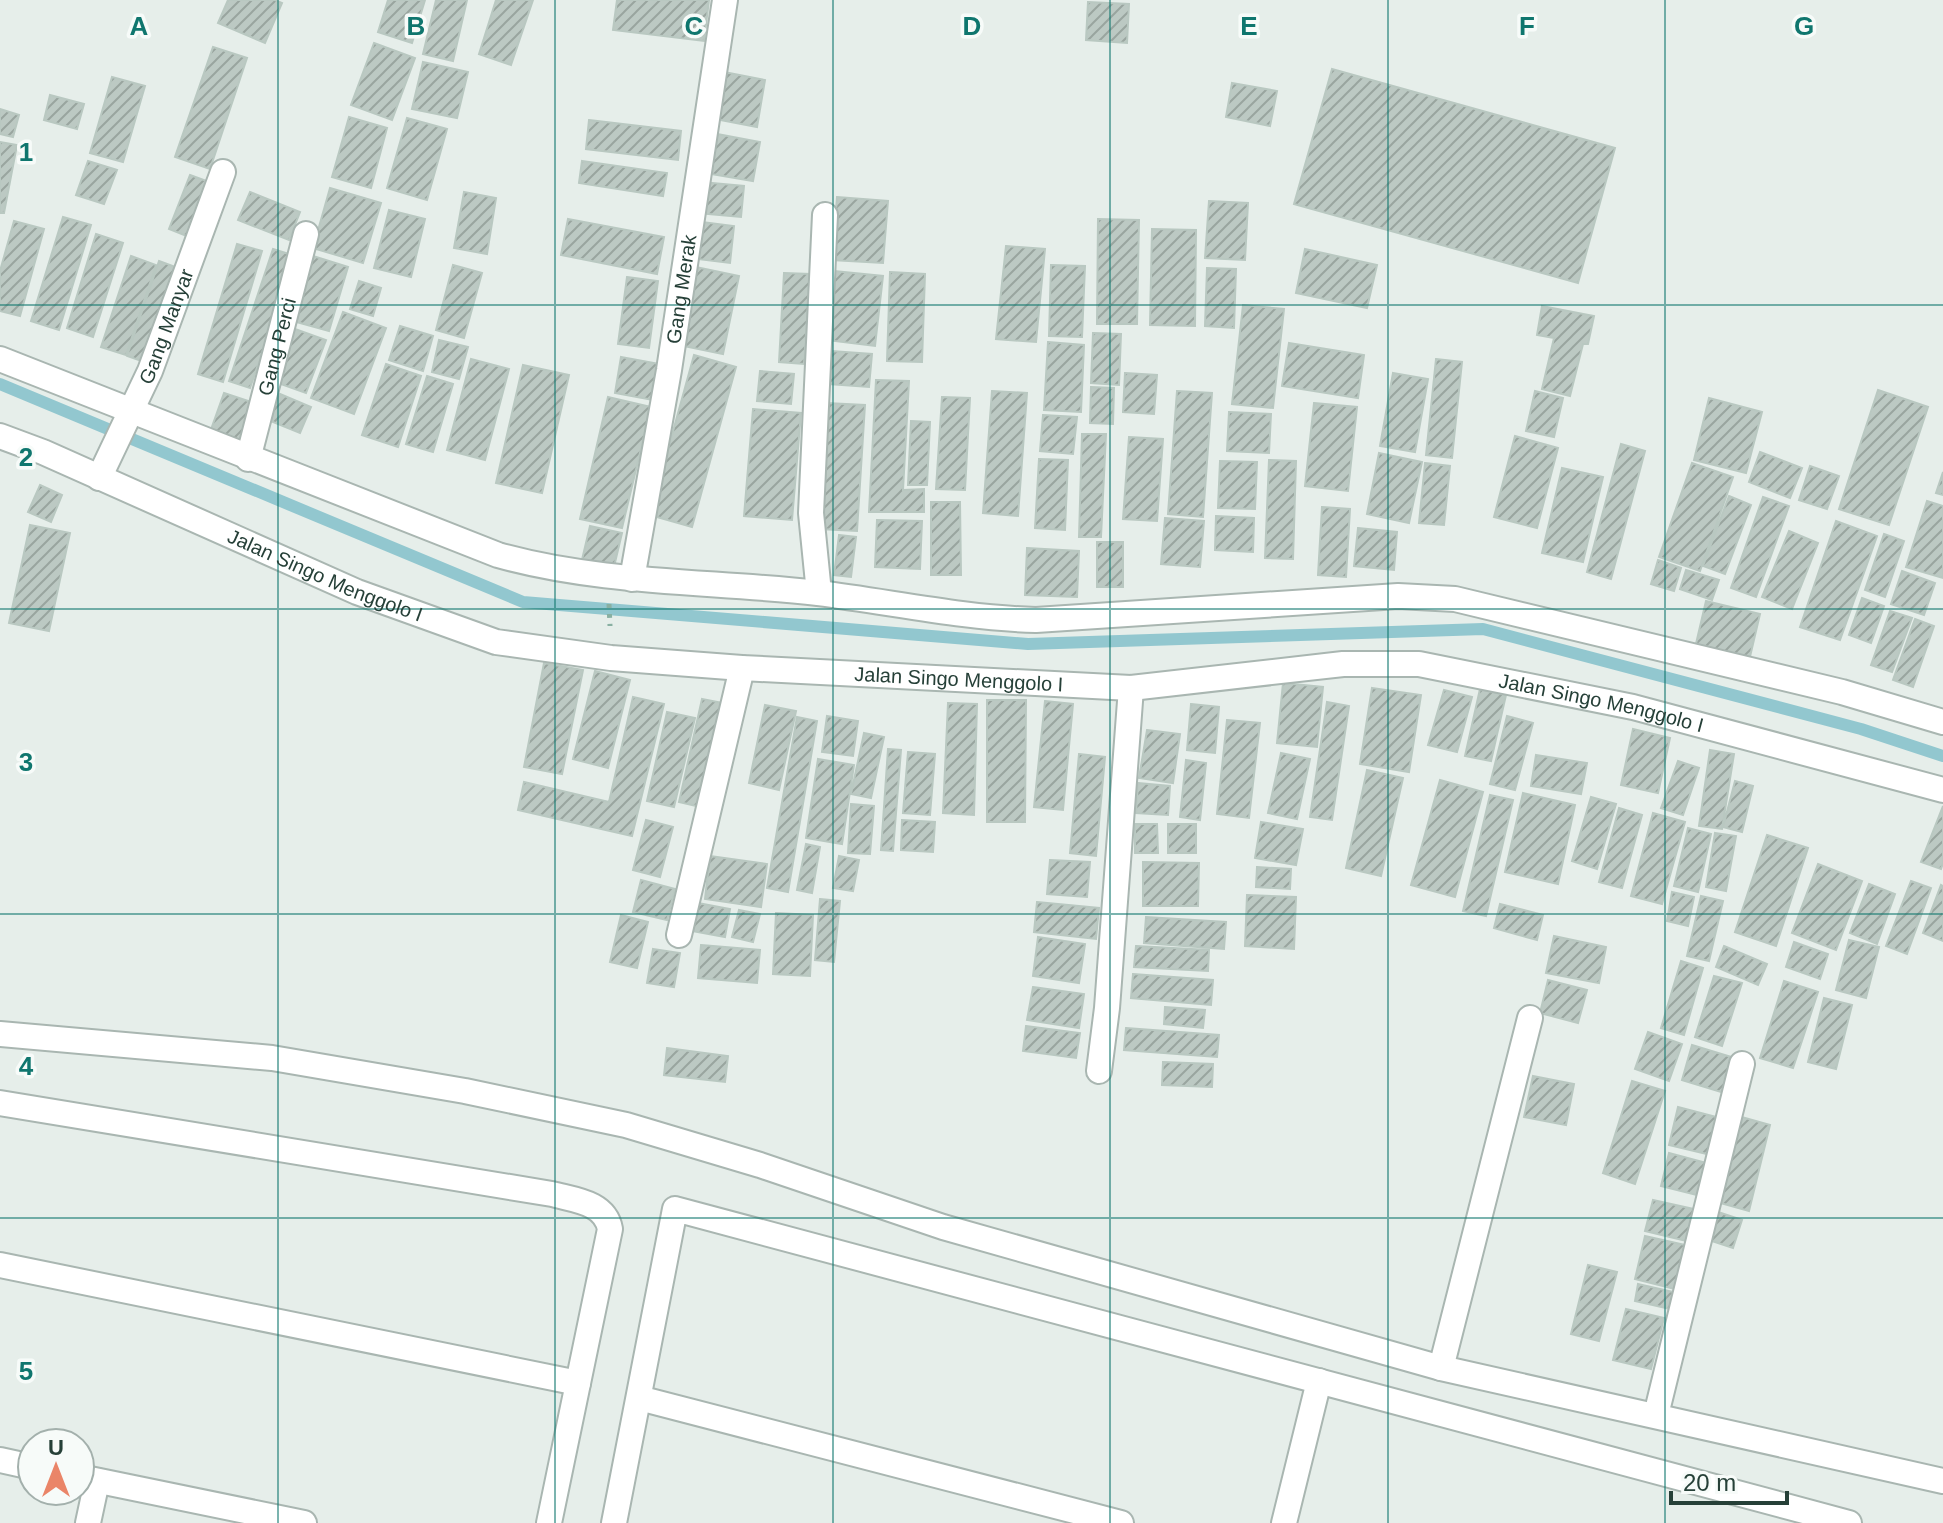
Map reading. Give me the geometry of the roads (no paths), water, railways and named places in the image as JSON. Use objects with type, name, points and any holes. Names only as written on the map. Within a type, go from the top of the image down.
[{"type":"street","name":"Gang Merak","points":[[632,579],[669,370],[725,0]]},
{"type":"street","name":"Gang Manyar","points":[[102,472],[150,371],[223,172]]},
{"type":"street","points":[[819,593],[811,513],[825,215]]},
{"type":"street","name":"Gang Perci","points":[[248,459],[306,234]]},
{"type":"street","points":[[0,359],[128,418],[248,459],[498,555],[538,566],[632,579],[819,593],[969,615],[1036,620],[1432,596],[1827,688],[1943,722]]},
{"type":"street","name":"Jalan Singo Menggolo I","points":[[0,436],[102,472],[357,592],[496,642],[611,658],[742,668],[1131,688],[1343,664],[1419,664],[1633,707],[1943,790]]},
{"type":"street","points":[[679,935],[742,668]]},
{"type":"street","points":[[1099,1071],[1107,1008],[1131,688]]},
{"type":"street","points":[[1441,1368],[1530,1018]]},
{"type":"street","points":[[0,1034],[272,1058],[465,1091],[626,1125],[760,1165],[943,1227],[1441,1368],[1943,1481]]},
{"type":"street","points":[[1656,1415],[1742,1064]]},
{"type":"street","points":[[0,1103],[552,1194],[596,1207],[608,1218],[610,1229],[549,1523]]},
{"type":"street","points":[[614,1523],[675,1209],[1849,1523]]},
{"type":"street","points":[[0,1265],[578,1383]]},
{"type":"street","points":[[1284,1523],[1319,1381]]},
{"type":"street","points":[[639,1398],[1121,1523]]},
{"type":"street","points":[[96,1480],[304,1523]]},
{"type":"waterway","points":[[0,384],[523,602],[1028,644],[1483,629],[1861,729],[1943,756]]}]
